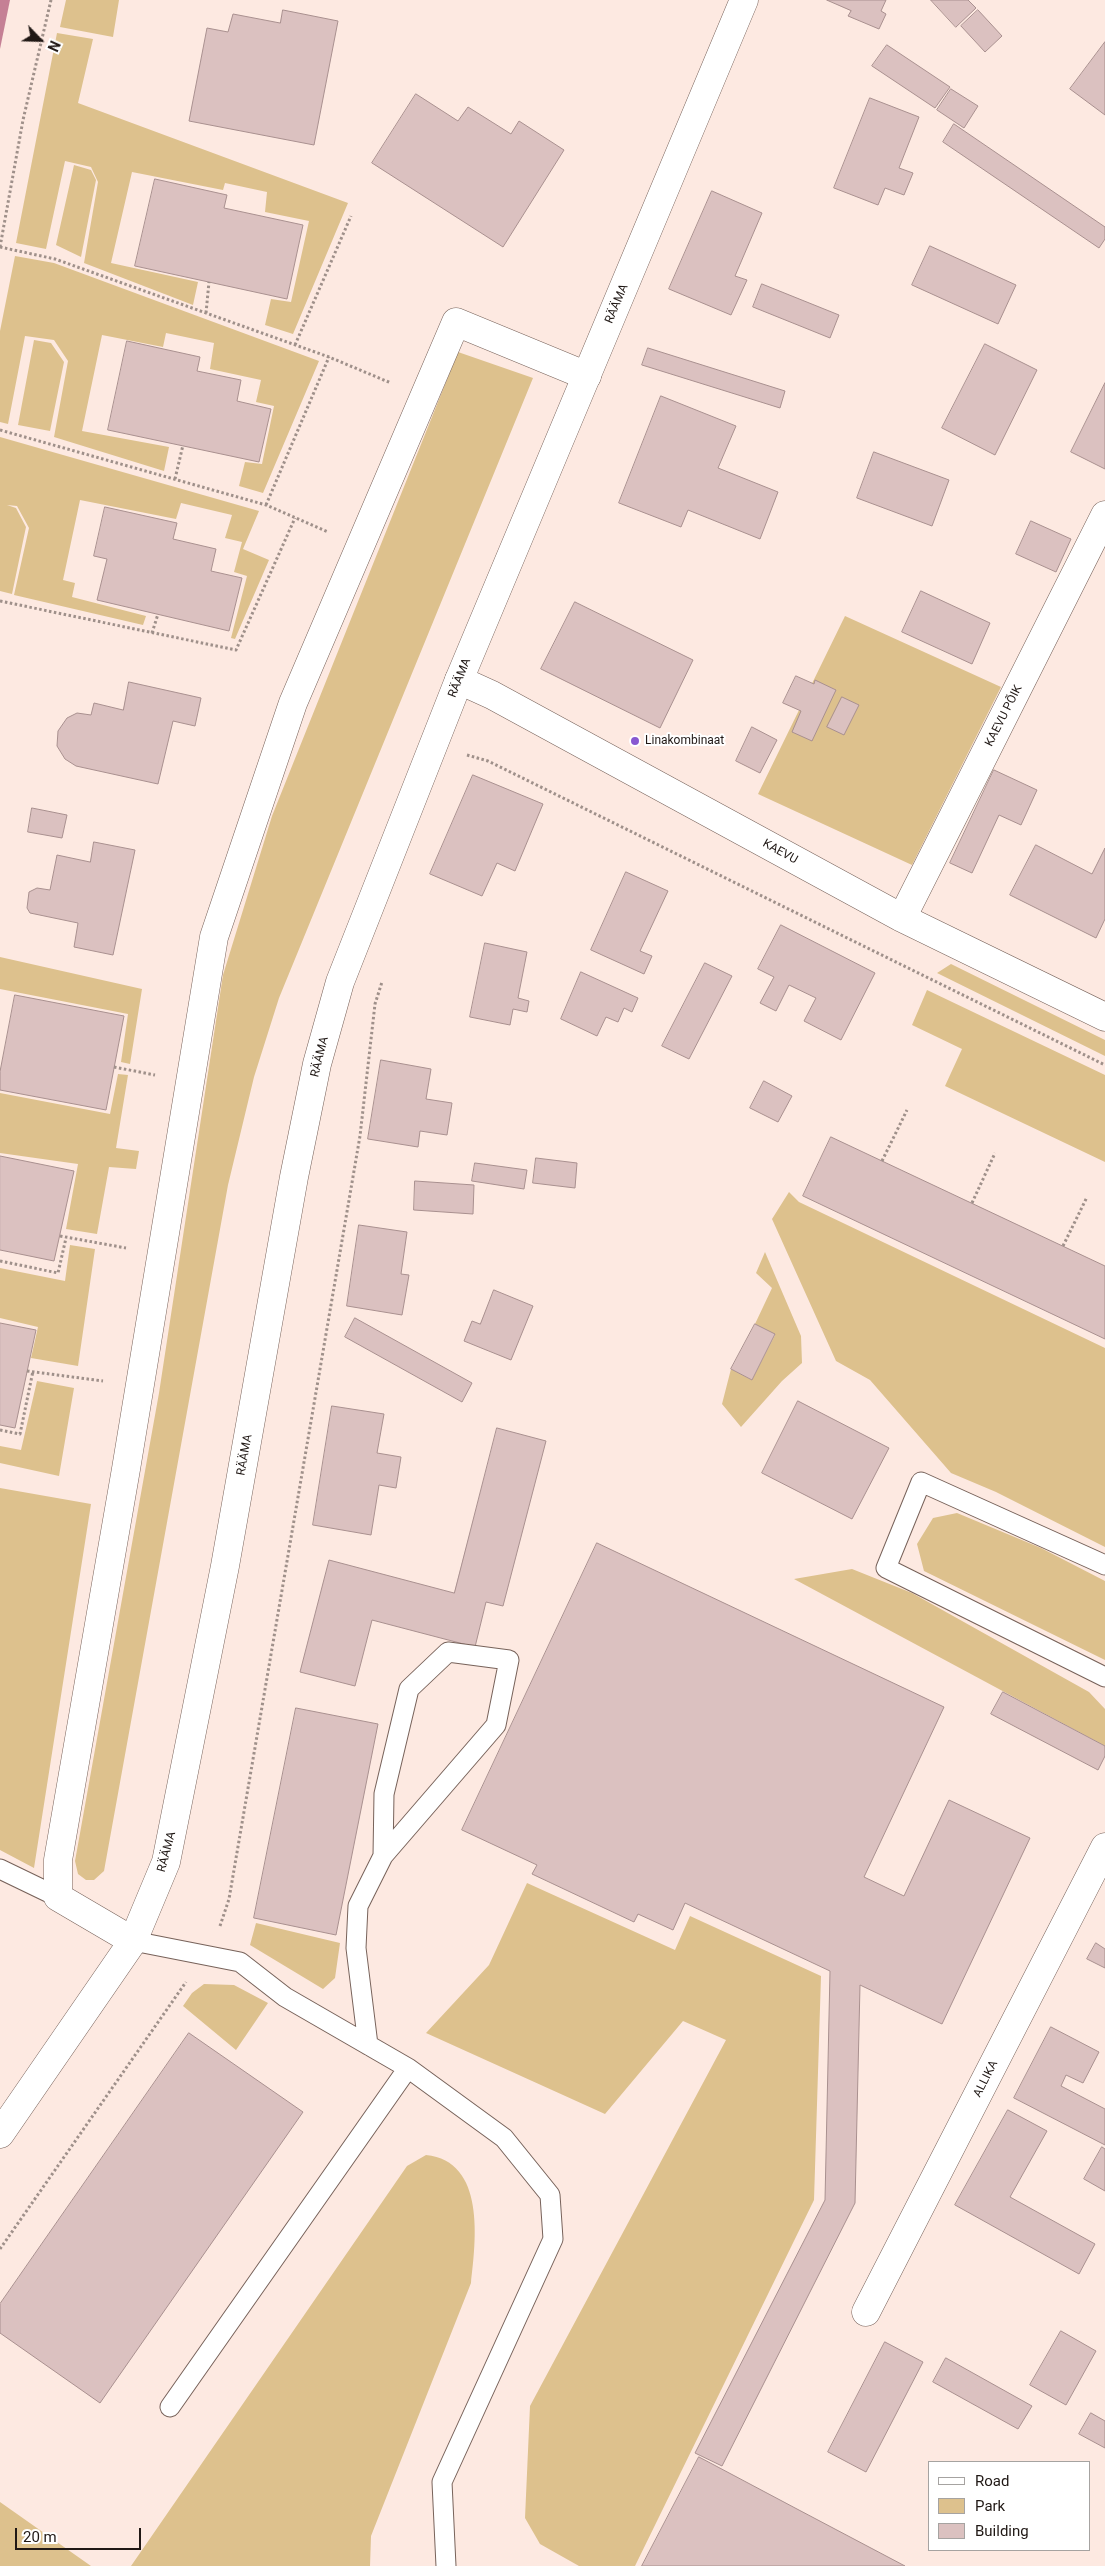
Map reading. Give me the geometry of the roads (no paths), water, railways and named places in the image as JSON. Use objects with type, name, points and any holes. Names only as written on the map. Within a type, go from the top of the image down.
[{"type":"street","name":"RÄÄMA","points":[[0,2134],[133,1941],[166,1862],[225,1566],[294,1177],[317,1064],[340,982],[459,680],[744,0]]},
{"type":"street","points":[[133,1941],[58,1897],[58,1860],[214,937],[293,702],[456,322],[587,376]]},
{"type":"street","name":"KAEVU PÕIK","points":[[902,918],[1105,514]]},
{"type":"street","name":"KAEVU","points":[[459,680],[500,699],[902,918],[1105,1017]]},
{"type":"street","name":"ALLIKA","points":[[866,2312],[1105,1847]]},
{"type":"lane","points":[[1105,1565],[920,1482],[886,1568],[1105,1677]]},
{"type":"lane","points":[[368,2045],[356,1948],[358,1906],[383,1856],[496,1725],[509,1660],[448,1652],[409,1689],[384,1794],[383,1856]]},
{"type":"lane","points":[[0,1869],[58,1897]]},
{"type":"lane","points":[[133,1941],[240,1962],[285,1996],[408,2068],[504,2138],[550,2195],[553,2239],[442,2482],[446,2566]]},
{"type":"lane","points":[[170,2407],[408,2068]]},
{"type":"place","name":"Linakombinaat","points":[[635,741]]}]
